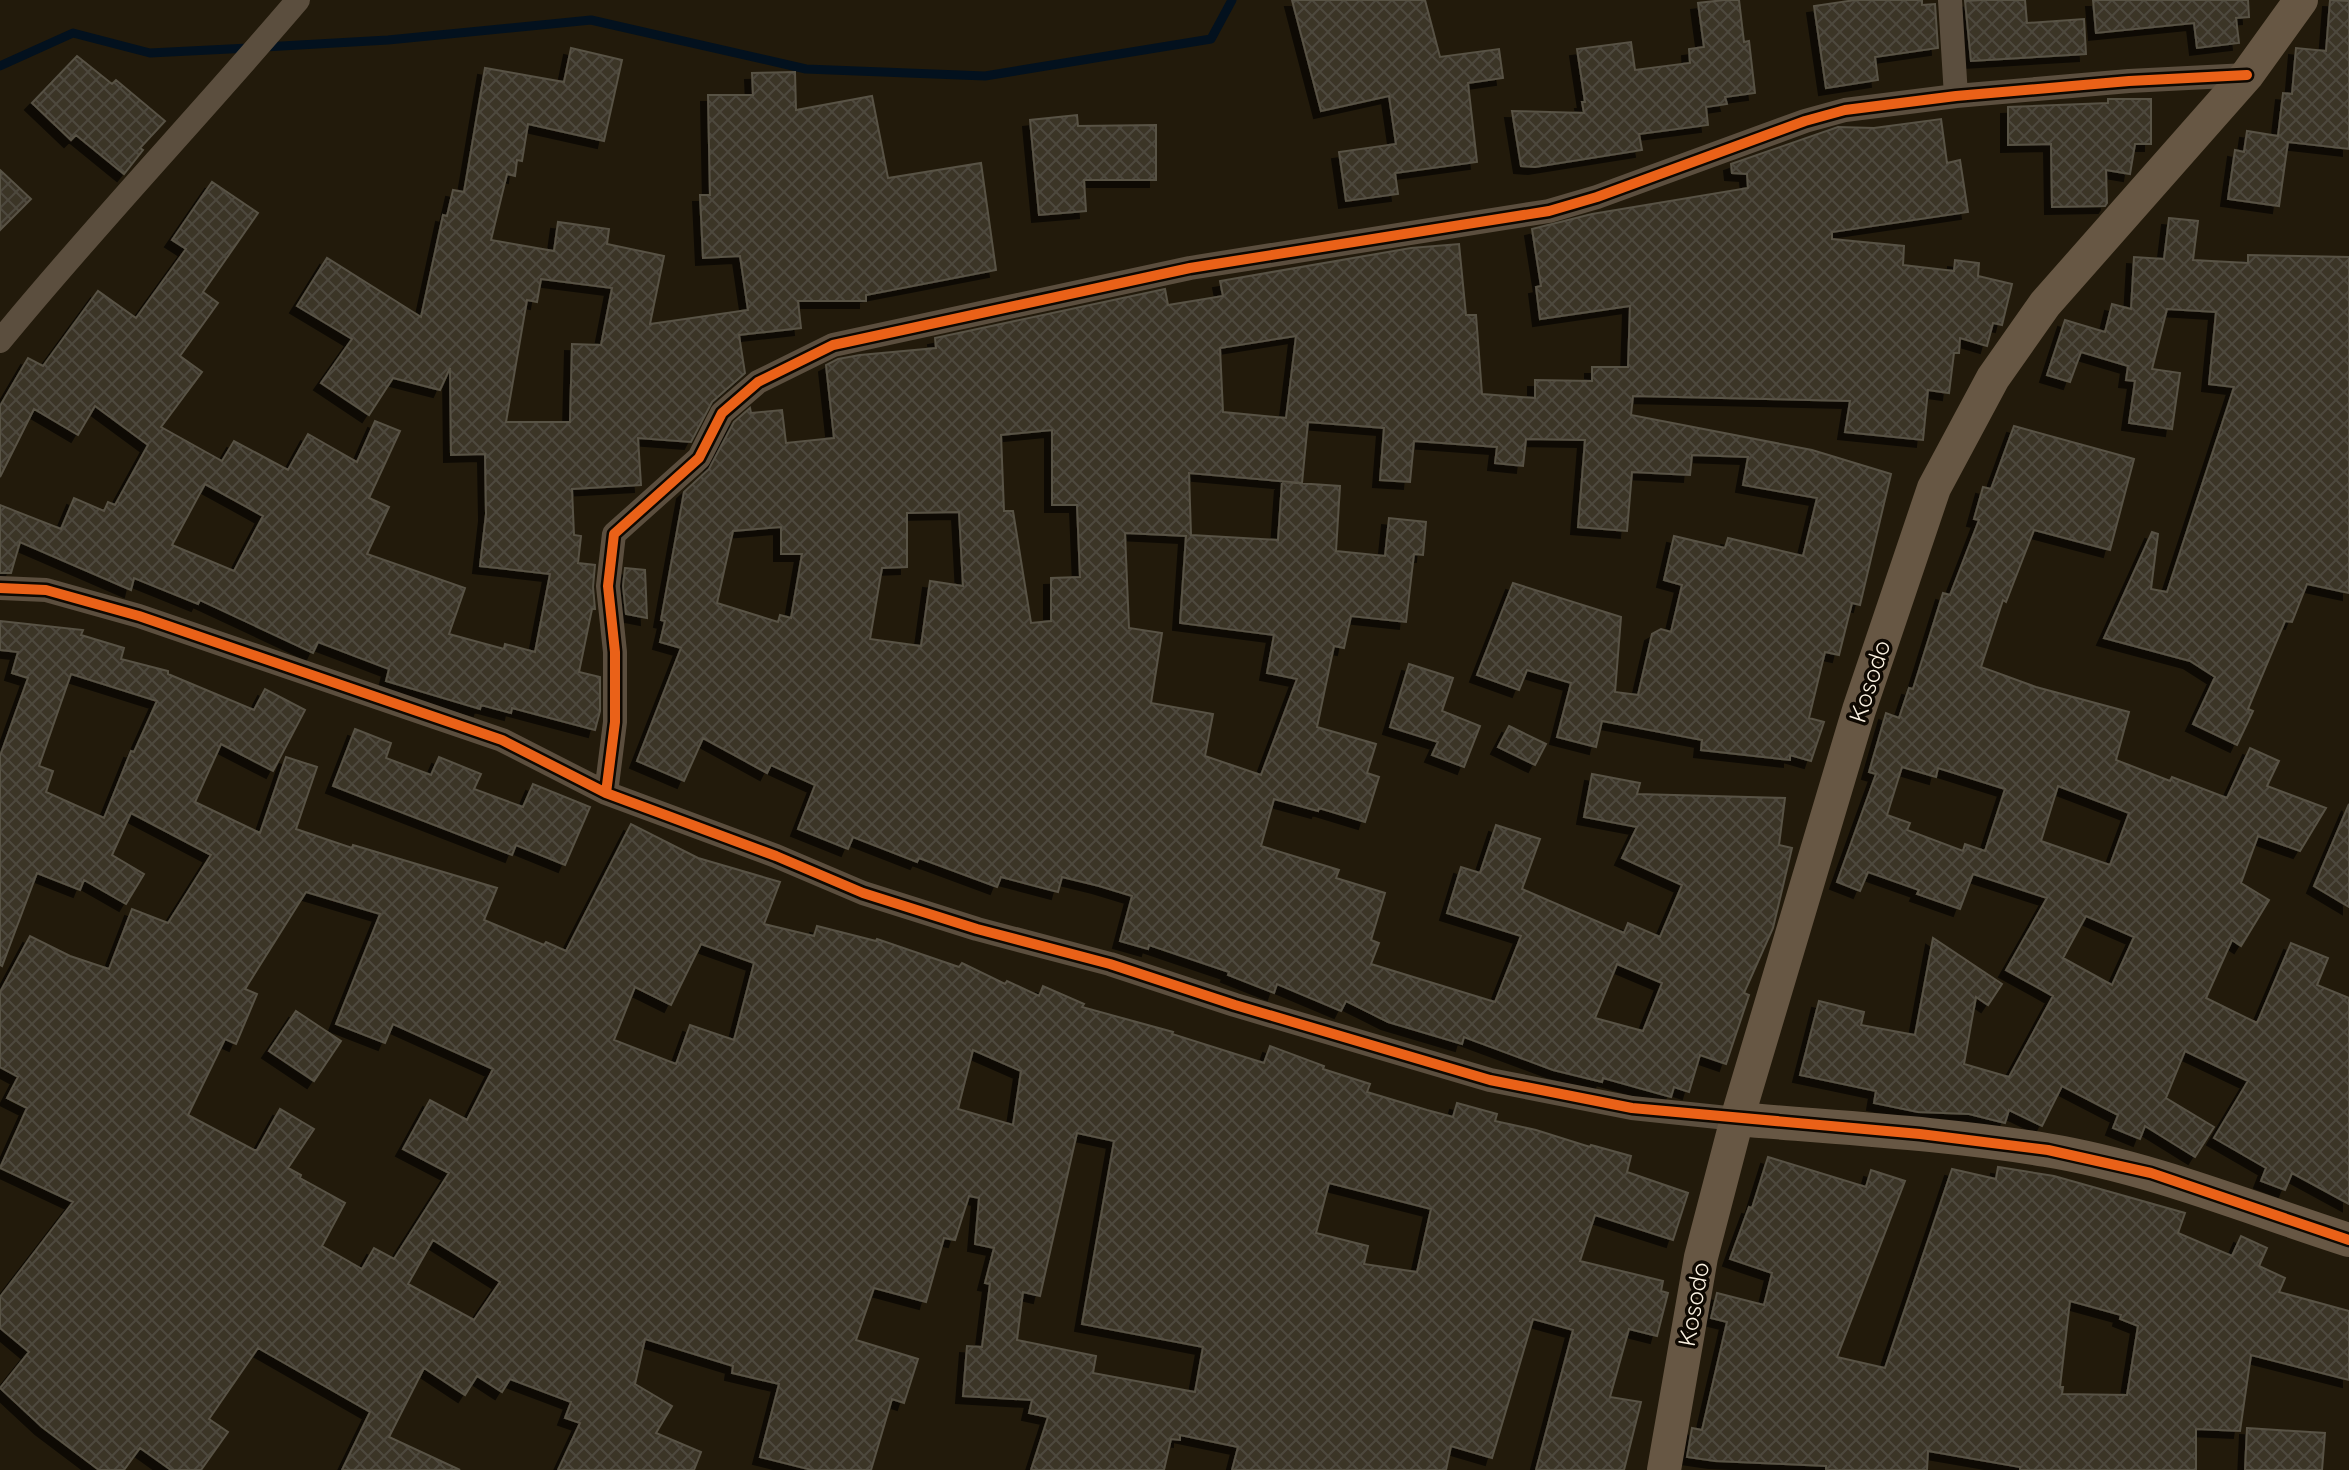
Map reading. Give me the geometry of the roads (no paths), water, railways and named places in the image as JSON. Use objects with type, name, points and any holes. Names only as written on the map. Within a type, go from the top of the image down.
[{"type":"main road","name":"Kosodo","points":[[1664,1470],[1701,1257],[1737,1119],[1859,710],[1934,488],[1993,378],[2045,304],[2247,75],[2301,0]]},
{"type":"main road","points":[[1737,1119],[1920,1134],[2048,1150],[2151,1173],[2349,1240]]},
{"type":"street","points":[[0,341],[58,270],[298,0]]},
{"type":"street","points":[[1950,0],[1956,96]]},
{"type":"street","points":[[606,793],[615,722],[615,652],[608,586],[614,534],[699,458],[722,413],[758,382],[833,345],[1190,268],[1549,211],[1597,197],[1805,121],[1845,110],[1956,96],[2129,81],[2247,75]]},
{"type":"street","points":[[0,588],[46,590],[139,616],[502,740],[606,793],[776,856],[863,893],[977,929],[1110,964],[1235,1005],[1490,1080],[1632,1108],[1737,1119]]},
{"type":"waterway","points":[[264,47],[388,40],[591,20],[806,69],[985,76],[1211,39],[1232,0]]},
{"type":"waterway","points":[[0,66],[73,33],[150,53],[249,48]]}]
